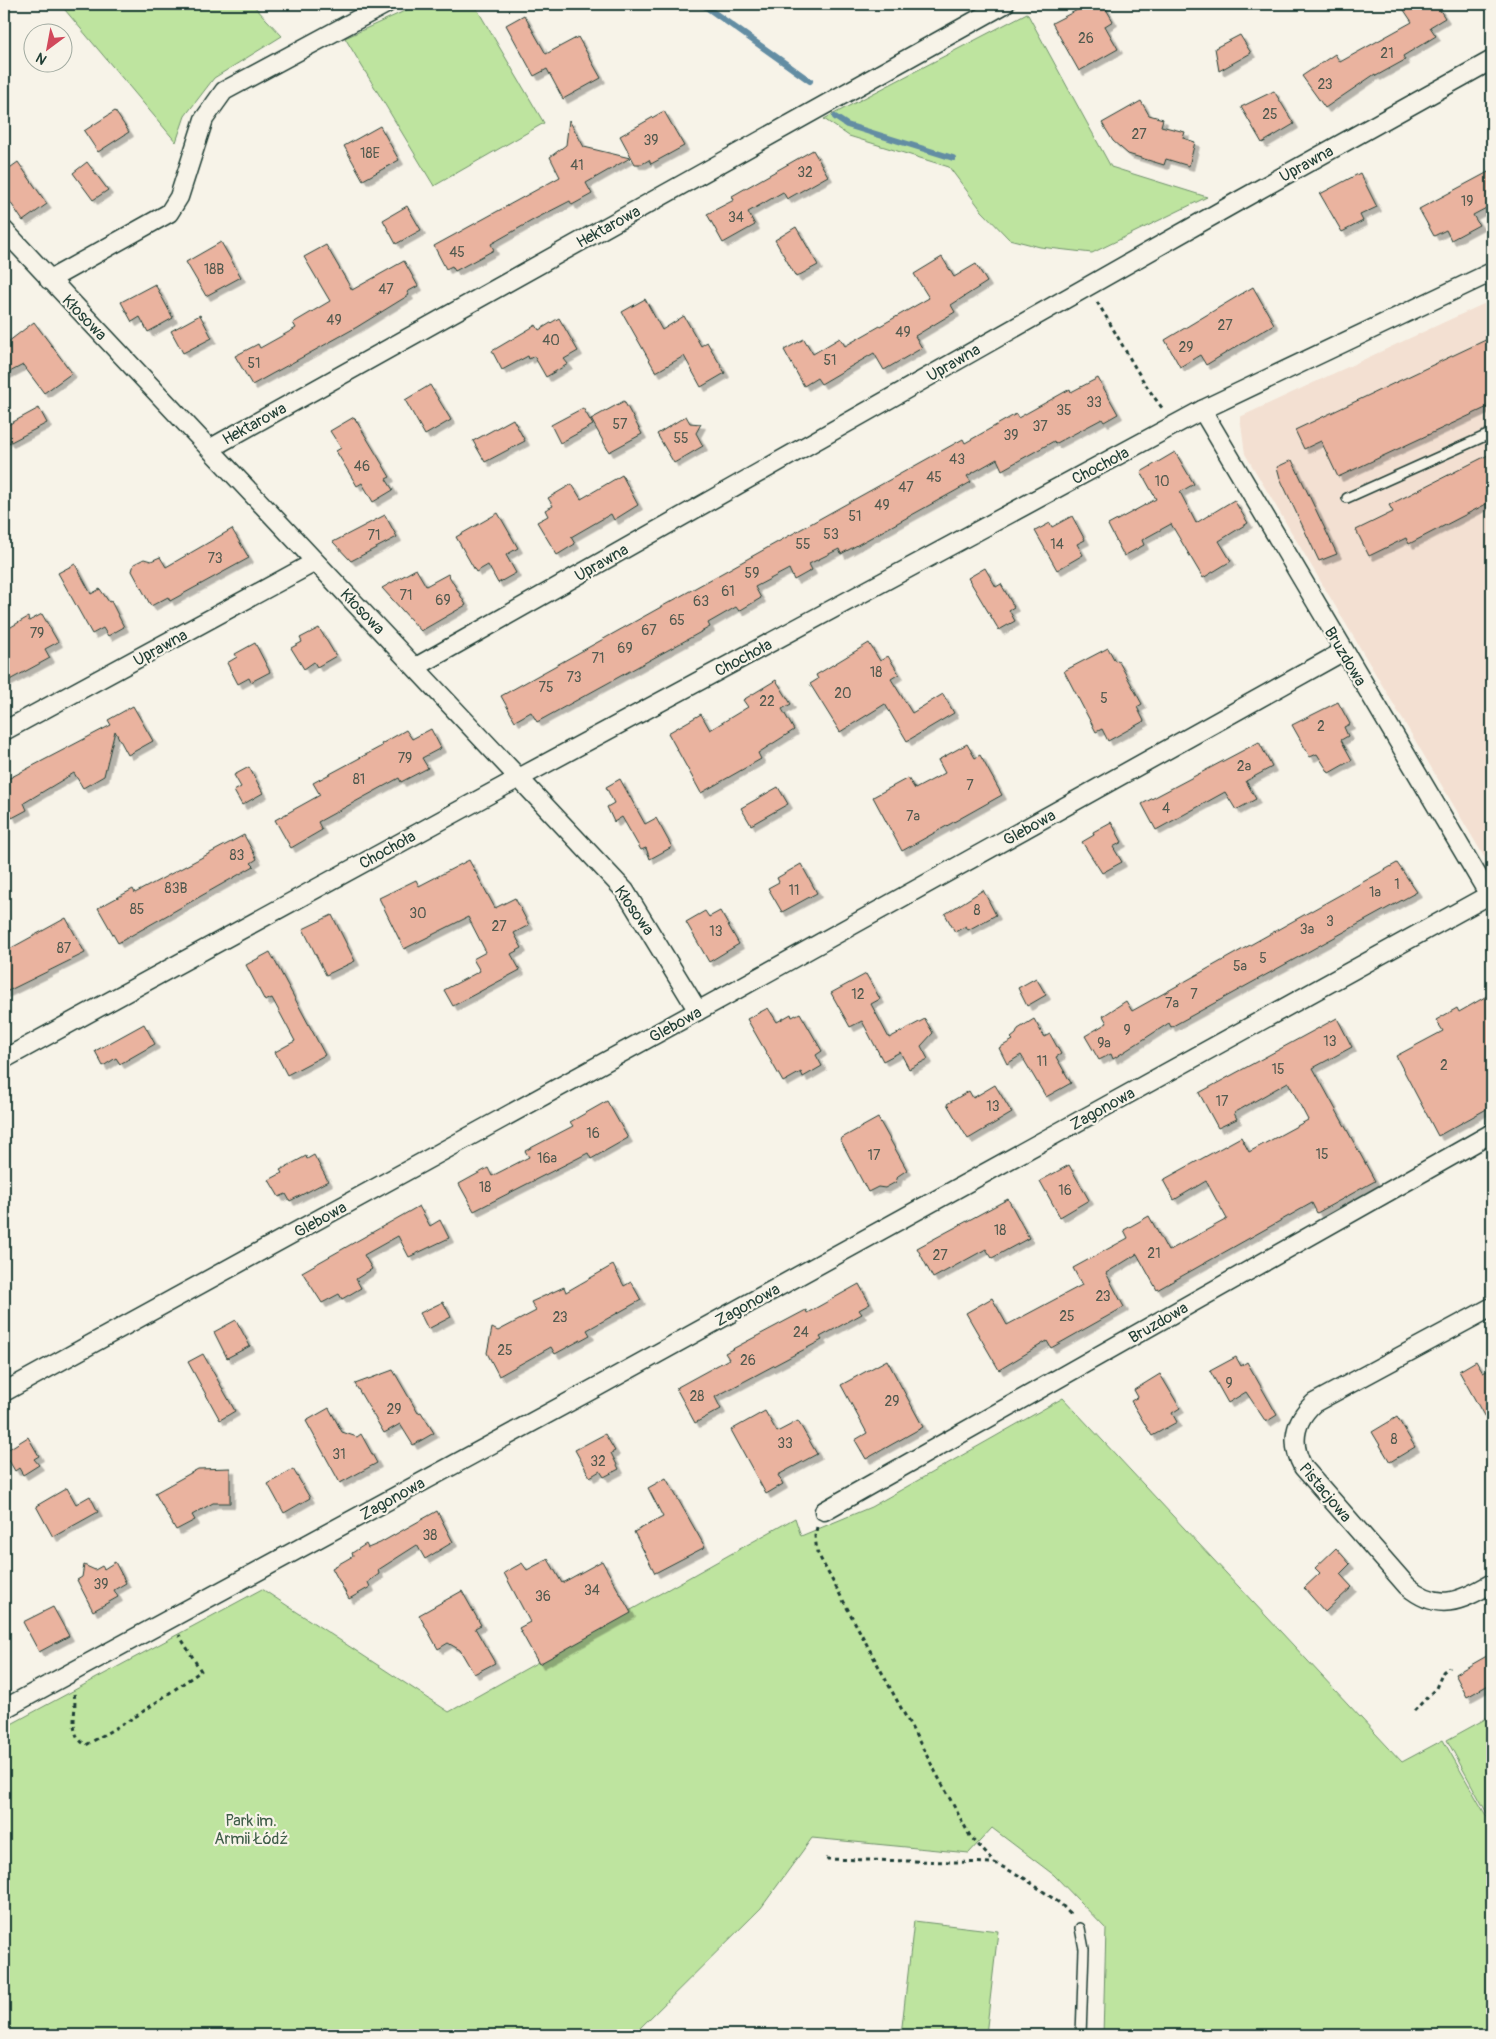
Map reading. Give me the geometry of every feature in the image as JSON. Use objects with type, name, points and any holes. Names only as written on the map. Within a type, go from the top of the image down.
[{"type":"street","points":[[49,280],[169,213],[179,197],[204,119],[224,91],[386,4]]},
{"type":"street","name":"Hektarowa","points":[[211,448],[1005,4]]},
{"type":"street","name":"Uprawna","points":[[416,667],[1088,286],[1492,60]]},
{"type":"street","name":"Kłosowa","points":[[4,230],[49,280],[211,448],[315,562],[416,667],[625,891],[698,1011]]},
{"type":"street","name":"Chochoła","points":[[4,1059],[519,778],[1175,424],[1492,272]]},
{"type":"street","name":"Bruzdowa","points":[[1202,410],[1491,898]]},
{"type":"street","name":"Uprawna","points":[[4,731],[315,562]]},
{"type":"street","name":"Glebowa","points":[[4,1392],[698,1011],[1344,651]]},
{"type":"street","name":"Zagonowa","points":[[4,1709],[1491,898]]},
{"type":"street","name":"Bruzdowa","points":[[824,1511],[1492,1133]]},
{"type":"street","name":"Pistacjowa","points":[[1492,1307],[1314,1403],[1301,1417],[1294,1435],[1297,1456],[1302,1467],[1407,1586],[1417,1594],[1431,1601],[1446,1602],[1462,1598],[1492,1583]]},
{"type":"lane","points":[[1347,498],[1492,433]]},
{"type":"lane","points":[[1080,1928],[1084,1949],[1081,2035]]},
{"type":"path","points":[[1088,286],[1120,338],[1144,386],[1175,424]]},
{"type":"path","points":[[824,1511],[818,1519],[815,1536],[816,1552],[970,1836],[995,1863],[1024,1878],[1061,1904],[1080,1928]]},
{"type":"path","points":[[69,1674],[75,1699],[72,1727],[86,1745],[138,1715],[201,1671],[170,1619]]},
{"type":"path","points":[[1414,1711],[1436,1688],[1443,1672],[1449,1666]]},
{"type":"path","points":[[826,1859],[995,1863]]},
{"type":"shaded area","points":[[1492,300],[1492,870],[1245,454],[1240,417]]},
{"type":"green space","points":[[60,4],[252,4],[282,36],[214,78],[185,116],[176,142]]},
{"type":"green space","points":[[420,4],[474,4],[544,123],[434,186],[345,38]]},
{"type":"green space","points":[[1027,13],[1111,167],[1207,197],[1092,253],[1040,247],[1009,239],[982,211],[949,167],[849,136],[824,119]]},
{"type":"green space","name":"Park im. Armii Łódź","points":[[1063,1398],[1402,1762],[1443,1740],[1492,1826],[1492,2035],[1103,2035],[1106,1929],[1054,1875],[992,1828],[969,1853],[812,1838],[761,1908],[633,2035],[4,2035],[4,1728],[262,1589],[449,1712],[795,1518],[801,1536],[871,1507]]},
{"type":"green space","points":[[1489,1717],[1492,1722],[1492,1813],[1488,1815],[1447,1740]]},
{"type":"green space","points":[[914,1921],[998,1931],[986,2035],[901,2035]]},
{"type":"building","points":[[1089,4],[1103,4],[1113,21],[1105,26],[1118,49],[1079,71],[1052,23]]},
{"type":"building","points":[[1400,4],[1436,4],[1445,18],[1430,27],[1436,36],[1403,56],[1405,60],[1376,76],[1375,74],[1325,108],[1302,76],[1335,54],[1340,62],[1412,22]]},
{"type":"building","points":[[524,15],[546,54],[578,37],[601,78],[563,99],[547,69],[534,76],[506,25]]},
{"type":"building","points":[[1240,35],[1251,53],[1219,71],[1215,48]]},
{"type":"building","points":[[1274,91],[1294,124],[1262,143],[1241,107]]},
{"type":"building","points":[[1141,101],[1149,115],[1163,119],[1161,126],[1185,132],[1183,138],[1195,142],[1189,166],[1166,159],[1164,165],[1128,154],[1113,141],[1102,123]]},
{"type":"building","points":[[115,111],[129,132],[98,152],[84,131]]},
{"type":"building","points":[[664,111],[684,146],[651,164],[649,160],[642,164],[635,164],[620,136]]},
{"type":"building","points":[[569,120],[584,147],[630,158],[586,183],[592,194],[572,205],[570,201],[535,219],[491,244],[494,250],[455,271],[452,266],[446,269],[434,246],[560,177],[550,157],[566,145]]},
{"type":"building","points":[[380,126],[399,160],[363,180],[344,146]]},
{"type":"building","points":[[813,150],[828,176],[787,199],[783,192],[748,212],[755,225],[723,243],[707,214],[734,200],[732,196]]},
{"type":"building","points":[[18,162],[47,204],[23,221],[4,193],[4,172]]},
{"type":"building","points":[[87,162],[108,190],[93,200],[73,173]]},
{"type":"building","points":[[1492,170],[1492,205],[1473,215],[1479,225],[1451,240],[1446,230],[1434,236],[1419,209]]},
{"type":"building","points":[[1360,173],[1377,207],[1360,215],[1363,221],[1342,232],[1320,194]]},
{"type":"building","points":[[407,206],[421,230],[396,244],[383,220]]},
{"type":"building","points":[[796,227],[818,265],[796,277],[775,240]]},
{"type":"building","points":[[221,242],[241,277],[206,296],[186,262]]},
{"type":"building","points":[[326,245],[352,290],[404,261],[418,286],[407,292],[409,295],[357,327],[252,385],[235,356],[258,344],[260,348],[296,328],[293,323],[330,301],[304,257]]},
{"type":"building","points":[[942,257],[954,277],[976,264],[987,282],[951,305],[955,312],[915,336],[922,348],[884,370],[874,353],[821,384],[817,378],[804,386],[784,350],[804,339],[813,354],[840,338],[845,346],[929,298],[914,274]]},
{"type":"building","points":[[155,284],[173,318],[148,332],[140,317],[132,322],[121,302]]},
{"type":"building","points":[[1253,287],[1274,324],[1206,365],[1200,355],[1180,367],[1165,340]]},
{"type":"building","points":[[645,299],[662,330],[684,316],[701,346],[707,342],[725,373],[701,387],[684,356],[656,372],[622,312]]},
{"type":"building","points":[[200,315],[212,338],[183,353],[171,331]]},
{"type":"building","points":[[559,318],[578,351],[564,359],[568,364],[546,377],[534,356],[529,359],[528,356],[502,370],[492,351],[536,325],[539,330]]},
{"type":"building","points":[[34,322],[72,373],[44,393],[23,365],[4,375],[4,345]]},
{"type":"building","points":[[1492,337],[1492,405],[1338,477],[1321,441],[1304,449],[1295,430]]},
{"type":"building","points":[[1098,378],[1118,414],[1104,422],[1102,419],[1055,444],[1054,441],[1002,470],[997,459],[967,476],[971,482],[841,554],[839,549],[809,564],[812,570],[794,580],[789,569],[755,587],[761,598],[739,611],[736,607],[708,623],[710,627],[537,722],[531,712],[515,721],[501,696],[963,439],[965,443],[1016,414],[1018,418],[1070,389],[1071,392]]},
{"type":"building","points":[[430,385],[451,420],[425,435],[405,400]]},
{"type":"building","points":[[624,401],[642,434],[609,452],[591,419]]},
{"type":"building","points":[[39,408],[47,423],[9,443],[4,433],[4,427]]},
{"type":"building","points":[[583,408],[593,425],[560,443],[551,425]]},
{"type":"building","points":[[686,416],[690,423],[701,424],[696,433],[703,446],[674,463],[657,434]]},
{"type":"building","points":[[354,417],[390,477],[386,479],[393,490],[373,502],[362,483],[357,486],[336,451],[341,448],[330,431]]},
{"type":"building","points":[[513,419],[525,441],[485,462],[473,441]]},
{"type":"building","points":[[1175,452],[1194,484],[1180,492],[1196,523],[1234,500],[1248,523],[1219,541],[1231,561],[1203,578],[1171,524],[1142,540],[1144,545],[1124,556],[1108,525],[1156,499],[1141,472]]},
{"type":"building","points":[[1492,453],[1492,501],[1409,544],[1406,538],[1369,556],[1356,530],[1393,512],[1389,505]]},
{"type":"building","points":[[1292,460],[1337,554],[1319,561],[1280,478],[1277,467]]},
{"type":"building","points":[[622,475],[638,505],[614,520],[611,514],[571,537],[575,544],[557,555],[537,522],[548,516],[545,510],[553,506],[548,498],[572,484],[581,499]]},
{"type":"building","points":[[498,513],[518,548],[506,555],[516,573],[498,583],[488,565],[476,572],[456,537]]},
{"type":"building","points":[[385,515],[397,537],[351,561],[333,542]]},
{"type":"building","points":[[1072,516],[1085,540],[1077,544],[1083,555],[1057,570],[1035,531],[1050,523],[1052,527]]},
{"type":"building","points":[[232,529],[249,558],[170,601],[168,597],[151,606],[132,571],[134,564],[144,559],[151,561],[160,557],[166,567]]},
{"type":"building","points":[[75,564],[91,594],[100,589],[109,602],[111,601],[124,627],[108,636],[103,628],[92,634],[58,573]]},
{"type":"building","points":[[985,568],[996,587],[1001,584],[1014,607],[1009,610],[1015,621],[999,630],[968,578]]},
{"type":"building","points":[[416,569],[426,586],[448,574],[466,605],[421,631],[382,588]]},
{"type":"building","points":[[42,614],[58,642],[45,649],[50,658],[4,683],[4,631],[28,617],[29,621]]},
{"type":"building","points":[[319,628],[336,656],[317,667],[314,662],[304,669],[291,648],[302,642],[300,638]]},
{"type":"building","points":[[255,643],[270,672],[251,682],[249,678],[238,684],[227,663],[237,657],[235,654]]},
{"type":"building","points":[[869,643],[880,661],[888,656],[899,674],[891,679],[912,713],[943,694],[954,713],[907,741],[885,704],[840,732],[810,684],[818,679],[816,675]]},
{"type":"building","points":[[1108,648],[1115,661],[1118,660],[1142,704],[1137,707],[1144,721],[1108,741],[1102,729],[1096,732],[1064,671]]},
{"type":"building","points":[[776,680],[791,704],[782,709],[794,730],[758,753],[761,759],[701,793],[668,733],[701,714],[710,730],[748,707],[743,700]]},
{"type":"building","points":[[1338,702],[1350,724],[1344,727],[1348,736],[1341,740],[1352,760],[1329,773],[1317,754],[1310,757],[1292,725]]},
{"type":"building","points":[[133,706],[153,741],[128,755],[115,731],[104,776],[83,788],[74,773],[24,803],[27,810],[12,818],[4,801],[4,781],[111,725],[108,720]]},
{"type":"building","points":[[431,729],[441,748],[422,758],[428,768],[401,782],[399,778],[318,822],[322,830],[291,848],[275,820],[320,795],[313,783],[382,746],[381,744],[406,730],[412,739]]},
{"type":"building","points":[[1259,742],[1272,767],[1246,781],[1256,799],[1236,810],[1225,792],[1156,830],[1142,804]]},
{"type":"building","points":[[967,744],[975,758],[980,755],[1002,795],[902,851],[873,797],[908,778],[915,789],[945,773],[938,760]]},
{"type":"building","points":[[249,767],[263,793],[242,805],[234,791],[241,787],[234,775]]},
{"type":"building","points":[[620,779],[645,824],[656,818],[672,847],[650,859],[646,848],[641,850],[622,817],[614,822],[607,807],[614,803],[606,787]]},
{"type":"building","points":[[778,787],[788,804],[751,825],[741,808]]},
{"type":"building","points":[[1111,822],[1122,842],[1113,847],[1122,862],[1102,873],[1082,842],[1094,835],[1093,832]]},
{"type":"building","points":[[244,835],[257,859],[251,863],[254,866],[118,943],[98,908],[133,889],[135,893]]},
{"type":"building","points":[[469,860],[495,908],[515,898],[529,925],[514,933],[522,948],[511,954],[520,970],[453,1006],[444,990],[480,971],[473,959],[486,952],[468,917],[404,949],[379,898],[416,880],[419,886]]},
{"type":"building","points":[[1397,863],[1417,892],[1171,1027],[1169,1023],[1113,1059],[1111,1054],[1099,1060],[1085,1036],[1107,1023],[1103,1016],[1126,1001],[1132,1011]]},
{"type":"building","points":[[801,864],[817,893],[782,912],[768,888],[779,882],[777,878]]},
{"type":"building","points":[[983,890],[996,915],[968,930],[966,926],[955,932],[945,914]]},
{"type":"building","points":[[705,911],[709,917],[720,911],[739,944],[709,962],[686,922]]},
{"type":"building","points":[[332,915],[355,961],[326,975],[303,929]]},
{"type":"building","points":[[66,918],[85,953],[4,993],[4,952]]},
{"type":"building","points":[[270,952],[325,1055],[287,1075],[275,1052],[295,1041],[272,998],[265,1001],[246,965]]},
{"type":"building","points":[[866,974],[880,999],[871,1004],[889,1038],[925,1019],[933,1033],[921,1046],[928,1059],[909,1069],[900,1052],[883,1061],[862,1021],[850,1027],[831,993]]},
{"type":"building","points":[[1036,978],[1046,995],[1027,1006],[1018,988]]},
{"type":"building","points":[[1492,993],[1492,1106],[1438,1136],[1396,1056],[1443,1031],[1436,1020],[1457,1008],[1459,1012]]},
{"type":"building","points":[[768,1008],[777,1022],[791,1014],[792,1017],[800,1013],[822,1051],[816,1055],[822,1066],[803,1077],[801,1072],[783,1082],[747,1019]]},
{"type":"building","points":[[1337,1018],[1352,1047],[1313,1068],[1375,1181],[1317,1213],[1312,1203],[1157,1290],[1137,1254],[1106,1273],[1124,1307],[1051,1348],[1047,1341],[999,1370],[966,1313],[992,1298],[1007,1325],[1082,1285],[1073,1268],[1128,1238],[1124,1230],[1149,1216],[1168,1251],[1227,1219],[1206,1181],[1174,1200],[1163,1180],[1241,1137],[1249,1152],[1308,1120],[1288,1082],[1234,1113],[1237,1119],[1218,1128],[1199,1093]]},
{"type":"building","points":[[1034,1019],[1044,1037],[1050,1034],[1061,1054],[1056,1057],[1071,1083],[1046,1097],[1021,1055],[1007,1064],[999,1048],[1013,1040],[1011,1038],[1018,1029]]},
{"type":"building","points":[[144,1024],[155,1044],[120,1064],[116,1058],[103,1066],[95,1051]]},
{"type":"building","points":[[995,1085],[1012,1113],[968,1139],[947,1104],[969,1091],[973,1098]]},
{"type":"building","points":[[607,1101],[628,1138],[591,1159],[588,1153],[474,1211],[459,1184],[488,1168],[492,1176],[529,1157],[525,1151],[573,1126],[570,1122]]},
{"type":"building","points":[[878,1118],[907,1170],[898,1176],[896,1182],[885,1188],[878,1187],[868,1192],[840,1139]]},
{"type":"building","points":[[314,1155],[328,1181],[290,1201],[286,1194],[279,1197],[269,1180],[282,1173],[280,1170],[306,1156],[307,1159]]},
{"type":"building","points":[[1069,1165],[1089,1200],[1060,1217],[1040,1181]]},
{"type":"building","points":[[1008,1199],[1029,1238],[992,1258],[986,1249],[933,1278],[917,1248]]},
{"type":"building","points":[[419,1206],[430,1226],[440,1220],[449,1238],[409,1257],[398,1236],[364,1255],[372,1269],[356,1279],[361,1288],[342,1299],[339,1294],[322,1303],[302,1272]]},
{"type":"building","points":[[613,1265],[624,1286],[631,1282],[641,1300],[587,1330],[590,1335],[555,1354],[551,1347],[499,1376],[487,1353],[492,1328],[498,1331],[536,1311],[531,1302],[564,1287],[566,1292]]},
{"type":"building","points":[[859,1284],[870,1304],[859,1310],[862,1314],[820,1337],[822,1340],[715,1397],[721,1409],[695,1423],[676,1388],[729,1359],[725,1353],[806,1310],[807,1313]]},
{"type":"building","points":[[443,1302],[451,1317],[428,1329],[420,1313]]},
{"type":"building","points":[[236,1320],[250,1346],[227,1358],[214,1332]]},
{"type":"building","points":[[203,1354],[235,1411],[220,1420],[188,1362]]},
{"type":"building","points":[[1236,1357],[1241,1366],[1247,1362],[1277,1415],[1266,1422],[1246,1392],[1228,1403],[1210,1371]]},
{"type":"building","points":[[887,1360],[923,1427],[866,1459],[855,1440],[867,1433],[841,1385]]},
{"type":"building","points":[[1476,1361],[1483,1373],[1492,1368],[1492,1430],[1459,1371]]},
{"type":"building","points":[[393,1370],[418,1413],[421,1412],[434,1433],[413,1445],[400,1424],[384,1433],[355,1384]]},
{"type":"building","points":[[1160,1374],[1180,1408],[1172,1413],[1177,1422],[1152,1436],[1131,1401],[1138,1397],[1134,1390]]},
{"type":"building","points":[[329,1408],[342,1432],[357,1437],[361,1434],[377,1463],[340,1483],[306,1421]]},
{"type":"building","points":[[765,1411],[777,1432],[798,1421],[817,1454],[778,1475],[783,1484],[766,1494],[731,1430]]},
{"type":"building","points":[[1397,1417],[1415,1447],[1390,1462],[1372,1432]]},
{"type":"building","points":[[605,1434],[615,1451],[611,1453],[619,1469],[604,1477],[600,1471],[590,1477],[575,1450]]},
{"type":"building","points":[[28,1437],[39,1456],[34,1459],[39,1465],[23,1475],[19,1468],[15,1471],[4,1452]]},
{"type":"building","points":[[230,1468],[230,1503],[213,1503],[192,1515],[195,1520],[176,1530],[155,1493],[198,1469]]},
{"type":"building","points":[[293,1469],[310,1498],[284,1513],[268,1484]]},
{"type":"building","points":[[666,1478],[705,1547],[655,1573],[634,1532],[663,1517],[648,1488]]},
{"type":"building","points":[[67,1488],[76,1504],[90,1496],[98,1512],[53,1537],[36,1506]]},
{"type":"building","points":[[437,1511],[453,1542],[425,1559],[417,1545],[378,1570],[379,1574],[368,1582],[370,1587],[349,1599],[332,1568],[353,1556],[352,1553],[366,1544],[368,1548],[380,1543]]},
{"type":"building","points":[[1336,1548],[1350,1564],[1340,1574],[1352,1587],[1325,1612],[1304,1588],[1320,1573],[1315,1568]]},
{"type":"building","points":[[548,1559],[562,1583],[602,1561],[631,1613],[539,1664],[519,1628],[530,1622],[504,1573],[522,1563],[527,1570]]},
{"type":"building","points":[[115,1562],[126,1583],[114,1590],[118,1597],[93,1611],[77,1580],[82,1577],[84,1565],[95,1570],[102,1566],[104,1569]]},
{"type":"building","points":[[462,1591],[481,1625],[475,1628],[495,1663],[474,1674],[460,1650],[448,1643],[438,1649],[419,1615]]},
{"type":"building","points":[[53,1607],[69,1636],[39,1652],[23,1622]]},
{"type":"building","points":[[1492,1653],[1492,1683],[1467,1697],[1455,1674]]},
{"type":"waterway","points":[[702,4],[810,81]]},
{"type":"waterway","points":[[835,117],[847,125],[953,158]]}]
